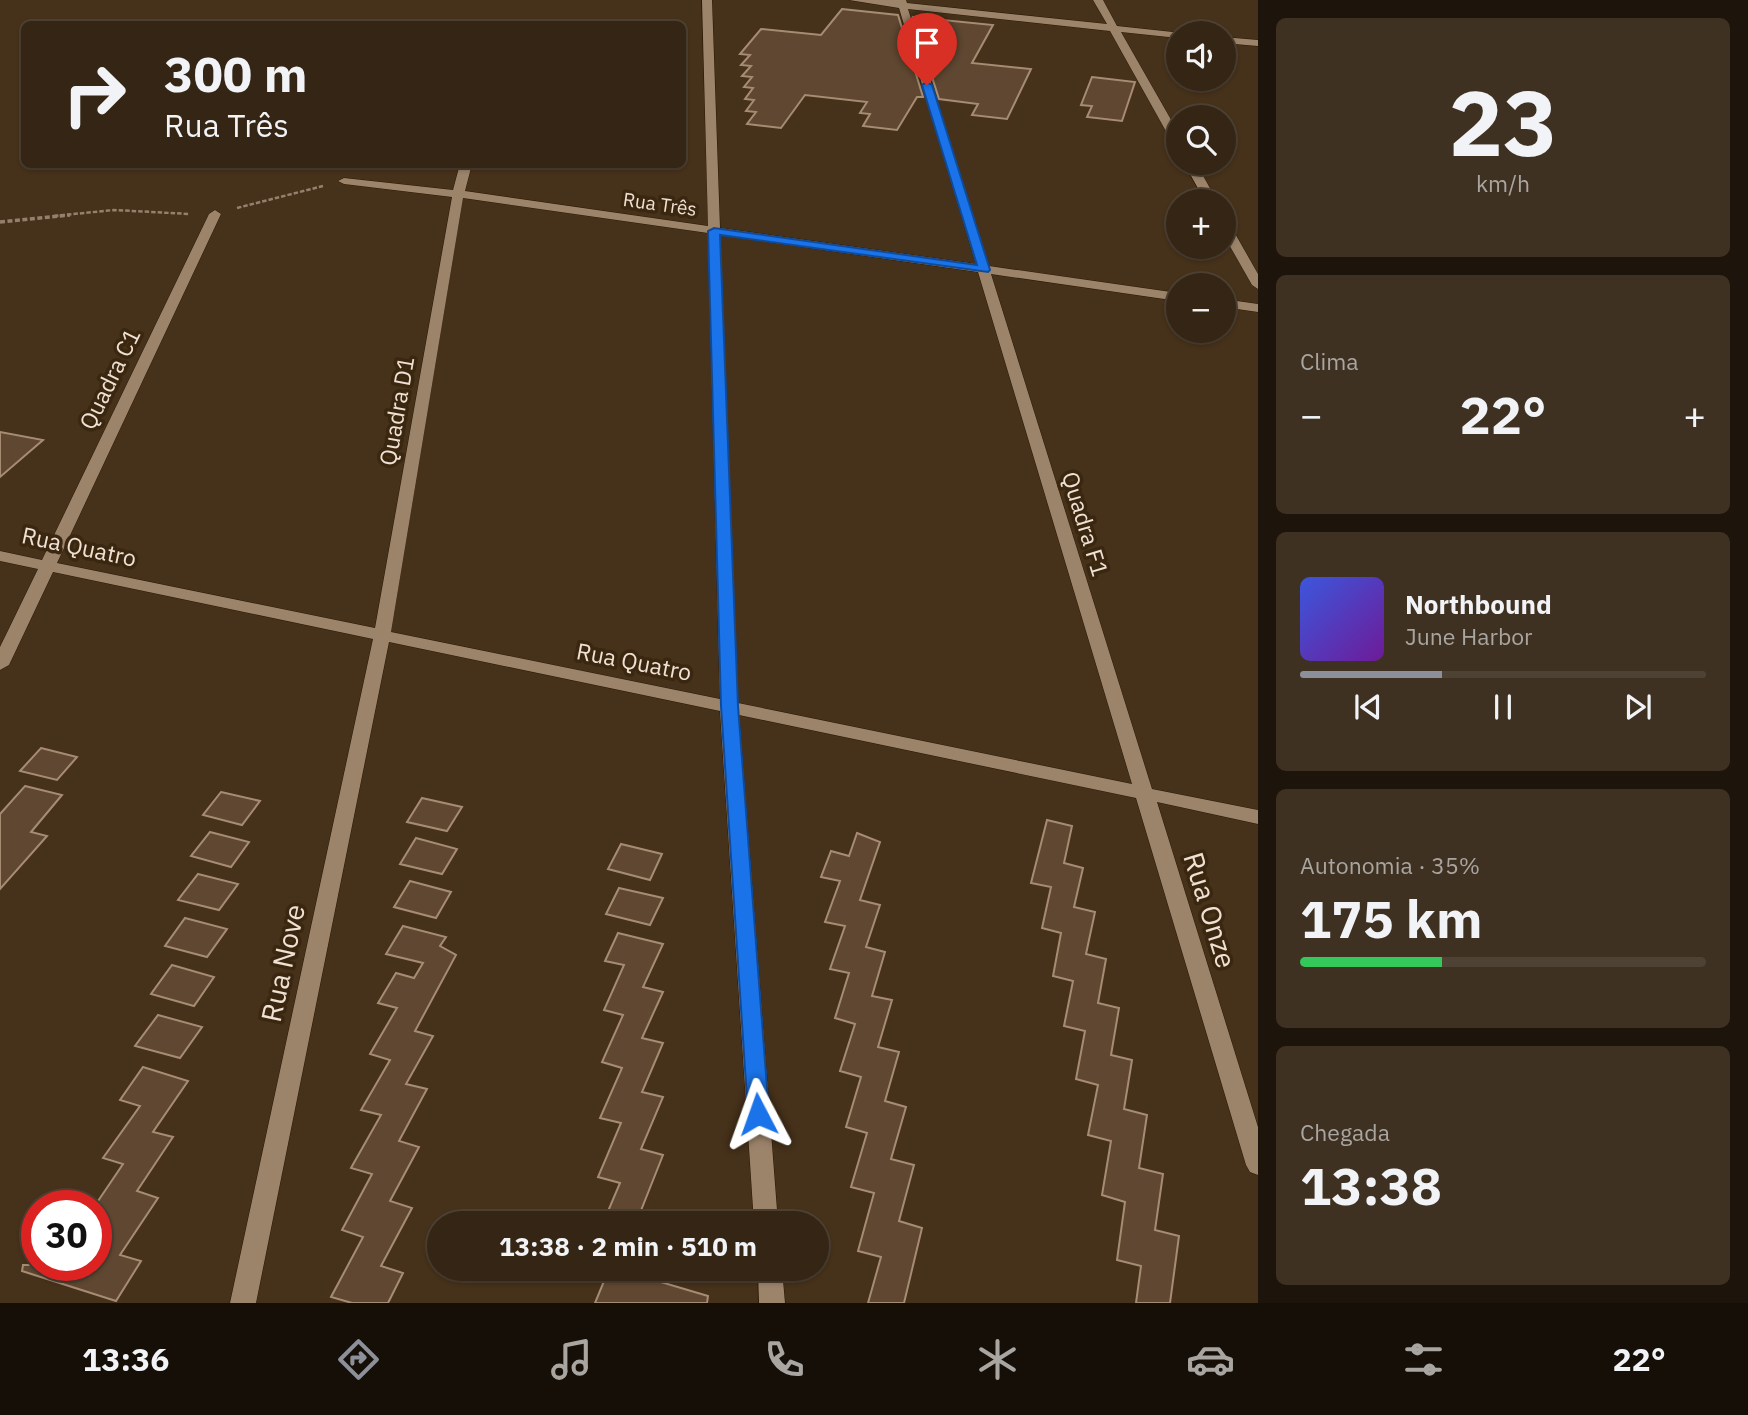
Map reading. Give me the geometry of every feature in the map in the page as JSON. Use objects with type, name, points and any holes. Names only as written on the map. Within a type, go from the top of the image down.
[{"type":"street","points":[[707,0],[729,706],[765,1211]]},
{"type":"street","points":[[854,0],[902,3],[1166,34]]},
{"type":"street","points":[[1098,0],[1166,121]]},
{"type":"street","name":"Quadra F1","points":[[902,3],[1143,793]]},
{"type":"street","points":[[1236,41],[1258,43]]},
{"type":"street","points":[[457,194],[465,168]]},
{"type":"street","name":"Rua Três","points":[[345,181],[457,194],[1166,294]]},
{"type":"street","name":"Quadra D1","points":[[382,636],[457,194]]},
{"type":"street","name":"Quadra C1","points":[[0,665],[215,214]]},
{"type":"street","points":[[1236,246],[1258,285]]},
{"type":"street","points":[[1236,305],[1258,308]]},
{"type":"street","name":"Rua Quatro","points":[[0,556],[1258,817]]},
{"type":"street","name":"Rua Nove","points":[[243,1303],[382,636]]},
{"type":"street","name":"Rua Onze","points":[[1143,793],[1258,1165]]},
{"type":"street","points":[[770,1281],[772,1303]]},
{"type":"path","points":[[0,222],[114,210],[182,215],[215,214],[345,181]]},
{"type":"building","points":[[842,9],[898,15],[923,97],[917,97],[897,130],[863,126],[870,114],[860,113],[867,102],[805,95],[781,128],[747,124],[756,112],[746,111],[754,100],[745,99],[753,88],[744,87],[752,77],[742,76],[751,66],[741,65],[750,55],[740,54],[761,29],[821,35]]},
{"type":"building","points":[[913,17],[993,25],[972,63],[1031,69],[1007,119],[972,115],[978,104],[939,99]]},
{"type":"building","points":[[1092,77],[1135,82],[1122,121],[1087,117],[1092,106],[1081,105]]},
{"type":"building","points":[[0,432],[43,440],[0,477]]},
{"type":"building","points":[[41,748],[77,757],[57,780],[20,771]]},
{"type":"building","points":[[25,786],[62,795],[31,832],[47,836],[0,889],[0,814]]},
{"type":"building","points":[[221,792],[260,801],[242,825],[203,815]]},
{"type":"building","points":[[422,798],[462,807],[447,831],[407,822]]},
{"type":"building","points":[[1047,820],[1072,826],[1064,863],[1083,868],[1074,907],[1095,912],[1086,954],[1106,959],[1098,1003],[1119,1008],[1111,1055],[1132,1060],[1124,1109],[1147,1115],[1139,1168],[1163,1174],[1155,1230],[1179,1236],[1170,1303],[1136,1303],[1141,1266],[1117,1260],[1125,1202],[1102,1195],[1111,1141],[1088,1135],[1098,1085],[1076,1079],[1085,1031],[1064,1026],[1073,981],[1053,976],[1061,933],[1042,928],[1051,887],[1031,883]]},
{"type":"building","points":[[210,832],[249,842],[231,867],[191,856]]},
{"type":"building","points":[[857,833],[880,842],[860,900],[880,905],[866,947],[885,952],[872,996],[892,1000],[878,1047],[899,1052],[885,1101],[906,1107],[891,1159],[914,1165],[899,1221],[922,1228],[904,1303],[868,1303],[881,1257],[858,1251],[874,1193],[851,1187],[867,1133],[846,1127],[861,1077],[840,1071],[855,1024],[835,1018],[849,973],[830,969],[845,926],[825,922],[840,881],[821,877],[831,851],[849,856]]},
{"type":"building","points":[[416,838],[457,849],[442,874],[400,864]]},
{"type":"building","points":[[621,844],[662,854],[650,880],[608,869]]},
{"type":"building","points":[[198,874],[238,884],[219,910],[178,900]]},
{"type":"building","points":[[410,881],[451,892],[436,918],[394,907]]},
{"type":"building","points":[[619,888],[663,898],[650,925],[606,914]]},
{"type":"building","points":[[185,918],[227,929],[207,957],[165,946]]},
{"type":"building","points":[[403,926],[446,937],[440,946],[456,955],[415,1031],[433,1036],[406,1084],[427,1089],[399,1141],[419,1147],[390,1201],[412,1208],[381,1266],[403,1273],[388,1303],[352,1303],[331,1297],[363,1237],[342,1230],[372,1174],[351,1168],[381,1115],[361,1110],[390,1060],[370,1054],[397,1008],[378,1003],[396,973],[414,978],[423,963],[386,954]]},
{"type":"building","points":[[618,933],[663,944],[643,987],[663,992],[642,1038],[663,1043],[642,1092],[663,1097],[641,1149],[663,1155],[641,1211],[608,1211],[620,1183],[598,1177],[621,1123],[600,1118],[622,1068],[602,1062],[623,1015],[604,1010],[624,965],[605,961]]},
{"type":"building","points":[[172,965],[214,977],[194,1006],[151,994]]},
{"type":"building","points":[[158,1015],[202,1027],[180,1058],[135,1046]]},
{"type":"building","points":[[143,1067],[188,1081],[153,1132],[173,1137],[137,1191],[158,1198],[120,1255],[141,1261],[116,1301],[53,1281],[112,1281],[112,1190],[105,1190],[123,1164],[103,1158],[140,1106],[120,1100]]},
{"type":"building","points":[[604,1281],[657,1281],[708,1296],[707,1303],[595,1303]]},
{"type":"route","points":[[758,1114],[729,706],[714,231],[984,270],[927,85]]}]
